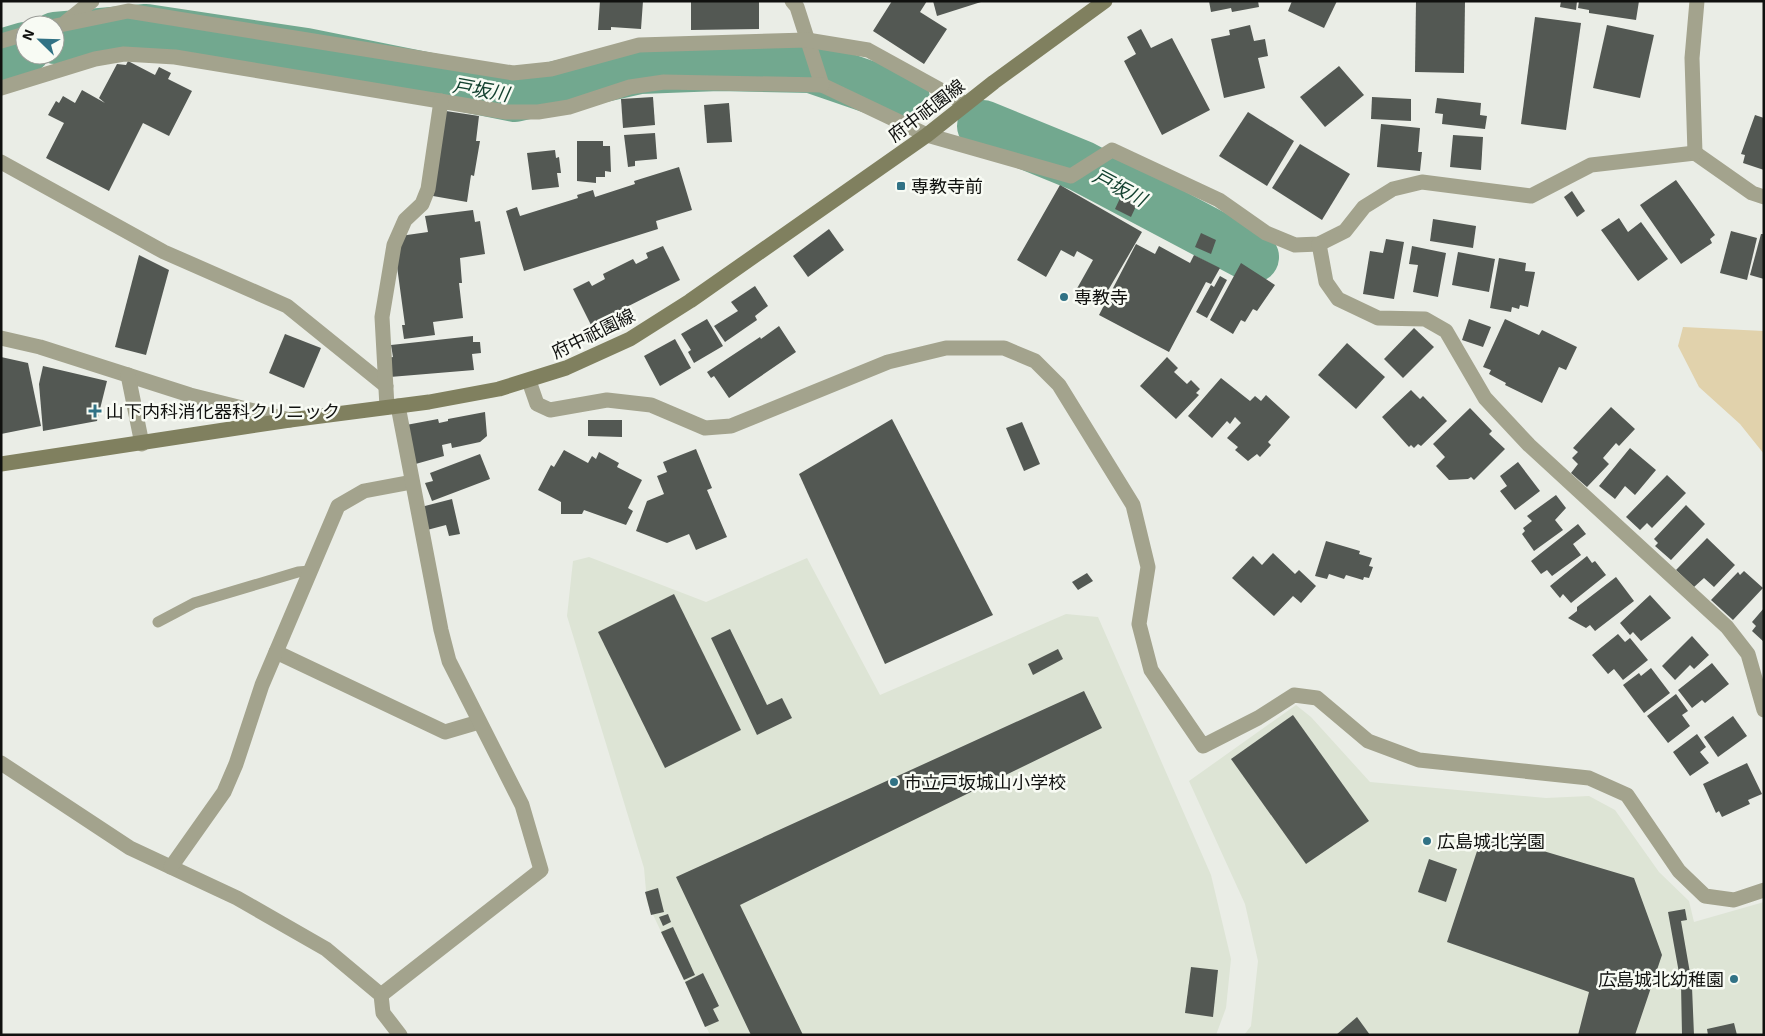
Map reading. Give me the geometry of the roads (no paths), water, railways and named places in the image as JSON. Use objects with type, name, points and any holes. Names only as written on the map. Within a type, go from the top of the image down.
[{"type":"main road","name":"府中祇園線","points":[[1,464],[290,420],[392,407],[499,389],[566,368],[630,338],[690,301],[927,135],[1105,1]]},
{"type":"street","points":[[65,20],[92,1]]},
{"type":"street","points":[[792,1],[797,6],[822,85]]},
{"type":"street","points":[[1695,153],[1692,58],[1697,1]]},
{"type":"street","points":[[65,23],[128,11],[514,72],[551,69],[639,45],[807,40],[868,50],[966,104]]},
{"type":"street","points":[[1,41],[15,37]]},
{"type":"street","points":[[1,88],[95,59],[124,54],[176,57],[506,112],[538,112],[569,107],[630,87],[664,82],[822,85],[927,135],[1071,176],[1112,150],[1219,200],[1266,233],[1295,245],[1319,244],[1346,231],[1364,208],[1393,189],[1422,182],[1531,196],[1591,165],[1695,153],[1752,193],[1764,197]]},
{"type":"street","points":[[381,995],[540,870],[522,805],[449,661],[441,630],[412,482],[386,386],[382,316],[394,245],[405,220],[422,204],[428,189],[441,101]]},
{"type":"street","points":[[1,162],[164,252],[287,306],[386,386]]},
{"type":"street","points":[[1319,244],[1326,282],[1338,298],[1378,318],[1424,319],[1446,331],[1485,398],[1530,445],[1727,627],[1748,654],[1764,710]]},
{"type":"street","points":[[1,338],[40,347],[190,395],[290,420]]},
{"type":"street","points":[[529,381],[537,404],[550,410],[607,400],[651,405],[705,428],[731,426],[888,362],[946,348],[1004,348],[1035,362],[1059,385],[1133,505],[1148,567],[1139,624],[1151,670],[1203,746],[1258,718],[1294,695],[1317,698],[1368,740],[1419,760],[1589,778],[1627,795],[1679,871],[1705,896],[1734,900],[1764,890]]},
{"type":"street","points":[[128,375],[142,444]]},
{"type":"street","points":[[171,867],[224,792],[276,652],[338,506],[364,491],[412,482]]},
{"type":"street","points":[[276,652],[445,732],[479,722]]},
{"type":"street","points":[[1,763],[130,848],[237,898],[326,948],[381,995],[383,1013],[400,1035]]},
{"type":"lane","points":[[158,622],[194,603],[298,572],[310,571]]},
{"type":"waterway","name":"戸坂川","points":[[65,37],[146,30],[306,54],[515,96],[640,68],[719,65],[811,67],[904,99]]},
{"type":"waterway","name":"戸坂川","points":[[1,55],[15,51]]},
{"type":"waterway","name":"戸坂川","points":[[983,126],[1081,166],[1253,257]]},
{"type":"place","name":"専教寺前","points":[[901,186]]},
{"type":"place","name":"専教寺","points":[[1064,297]]},
{"type":"place","name":"山下内科消化器科クリニック","points":[[95,411]]},
{"type":"place","name":"市立戸坂城山小学校","points":[[894,782]]},
{"type":"place","name":"広島城北学園","points":[[1427,841]]},
{"type":"place","name":"広島城北幼稚園","points":[[1734,979]]}]
